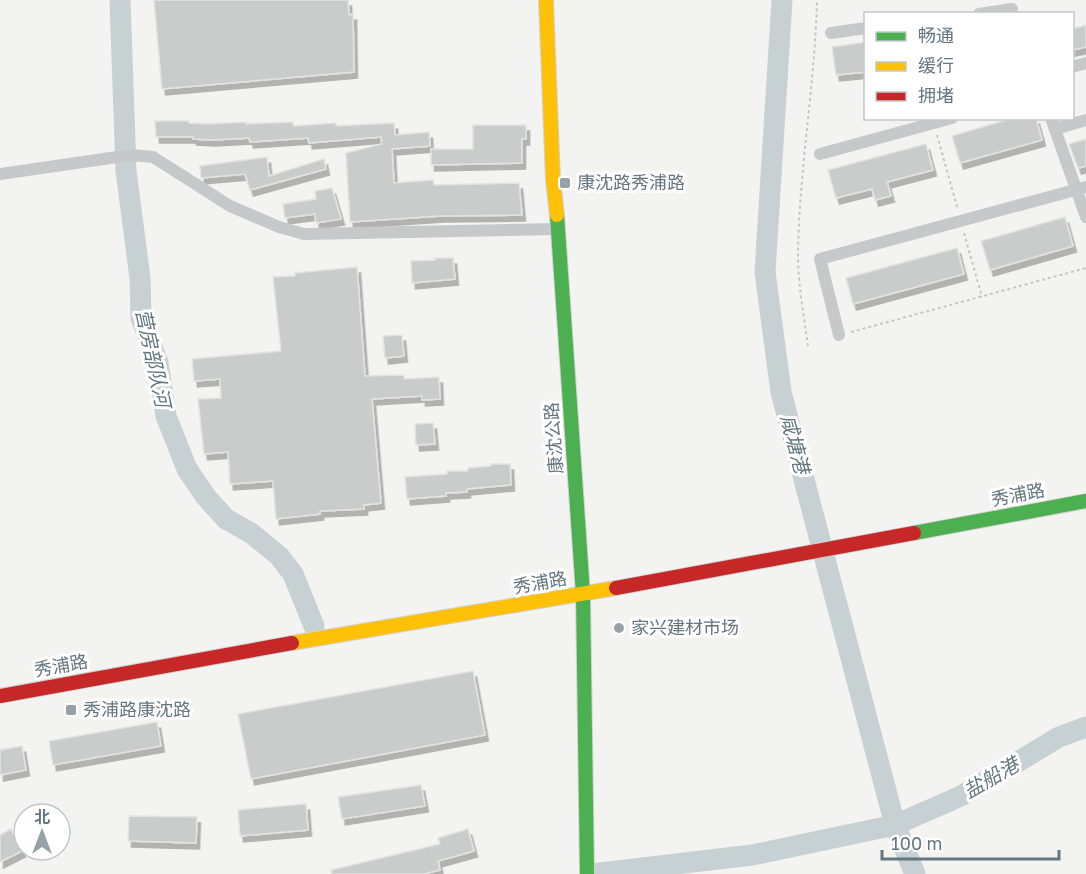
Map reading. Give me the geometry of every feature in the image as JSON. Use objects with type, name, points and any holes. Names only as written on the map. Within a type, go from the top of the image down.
[{"type":"main road","name":"康沈公路","points":[[546,0],[553,180],[583,594],[587,874]]},
{"type":"main road","name":"秀浦路","points":[[0,696],[183,662],[583,594],[1086,501]]},
{"type":"street","points":[[990,12],[1012,8]]},
{"type":"street","points":[[831,33],[864,28]]},
{"type":"street","points":[[820,154],[945,120]]},
{"type":"street","points":[[1086,120],[1053,124],[1081,188],[1086,217]]},
{"type":"street","points":[[0,174],[125,156],[153,157],[230,206],[279,227],[304,234],[558,229]]},
{"type":"street","points":[[839,335],[820,259],[1081,188]]},
{"type":"path","points":[[808,346],[798,256],[802,171],[810,102],[817,0]]},
{"type":"path","points":[[839,335],[1086,268]]},
{"type":"building","points":[[154,0],[348,0],[349,15],[353,14],[354,72],[162,89]]},
{"type":"building","points":[[1086,25],[1086,47],[1074,50],[1074,28]]},
{"type":"building","points":[[864,42],[864,72],[836,75],[832,47]]},
{"type":"building","points":[[1006,120],[1037,120],[1042,140],[960,163],[952,136]]},
{"type":"building","points":[[155,121],[189,121],[189,123],[208,124],[293,122],[293,126],[394,123],[395,135],[429,132],[430,146],[392,149],[394,183],[433,180],[434,185],[519,183],[522,215],[441,216],[350,222],[346,153],[382,144],[381,137],[309,143],[308,138],[250,142],[249,138],[212,140],[193,139],[193,137],[156,137]]},
{"type":"building","points":[[473,125],[526,125],[526,139],[522,139],[522,163],[431,165],[431,149],[473,149]]},
{"type":"building","points":[[1086,139],[1086,166],[1078,168],[1069,144]]},
{"type":"building","points":[[926,144],[933,170],[887,182],[891,196],[875,200],[872,189],[836,198],[828,170]]},
{"type":"building","points":[[267,157],[269,176],[324,159],[326,169],[250,190],[245,174],[201,178],[200,166]]},
{"type":"building","points":[[332,188],[341,219],[316,223],[315,214],[285,218],[283,204],[316,199],[315,191]]},
{"type":"building","points":[[1065,217],[1073,246],[990,270],[981,241]]},
{"type":"building","points":[[957,248],[964,274],[853,304],[846,278]]},
{"type":"building","points":[[434,258],[453,258],[455,279],[412,283],[411,261],[435,260]]},
{"type":"building","points":[[357,267],[365,376],[404,375],[404,379],[439,377],[440,399],[422,400],[422,396],[372,399],[381,503],[364,505],[364,509],[320,511],[320,514],[276,519],[273,481],[230,484],[228,452],[204,454],[198,399],[221,398],[220,379],[194,381],[192,359],[281,351],[273,277]]},
{"type":"building","points":[[402,335],[404,356],[385,358],[383,336]]},
{"type":"building","points":[[433,423],[435,444],[416,445],[415,424]]},
{"type":"building","points":[[491,464],[510,464],[511,485],[467,489],[467,492],[446,493],[446,496],[407,499],[405,477],[447,474],[447,471],[468,471],[468,468],[491,466]]},
{"type":"building","points":[[473,671],[485,735],[251,779],[238,714]]},
{"type":"building","points":[[157,722],[161,746],[53,765],[49,741]]},
{"type":"building","points":[[22,746],[26,770],[0,775],[0,750]]},
{"type":"building","points":[[421,785],[425,806],[342,819],[338,797]]},
{"type":"building","points":[[306,804],[308,830],[240,836],[238,810]]},
{"type":"building","points":[[129,816],[197,817],[196,843],[128,841]]},
{"type":"building","points":[[11,829],[12,831],[12,856],[0,862],[0,835]]},
{"type":"building","points":[[468,829],[474,851],[438,861],[440,870],[423,874],[332,874],[331,870],[440,844],[438,838]]},
{"type":"waterway","name":"营房部队河","points":[[120,0],[126,171],[140,278],[141,318],[158,363],[166,416],[187,469],[206,497],[226,519],[251,533],[279,556],[293,574],[314,626]]},
{"type":"waterway","name":"咸塘港","points":[[782,0],[765,272],[781,392],[895,825],[915,874]]},
{"type":"waterway","name":"盐船港","points":[[592,874],[752,855],[895,825],[961,796],[1059,737],[1086,727]]},
{"type":"traffic: fast","points":[[557,215],[583,594],[587,874]]},
{"type":"traffic: fast","points":[[914,533],[1086,501]]},
{"type":"traffic: slow","points":[[546,0],[553,180],[557,215]]},
{"type":"traffic: slow","points":[[292,643],[616,588]]},
{"type":"traffic: jam","points":[[616,588],[914,533]]},
{"type":"traffic: jam","points":[[0,696],[292,643]]},
{"type":"place","name":"康沈路秀浦路","points":[[565,183]]},
{"type":"place","name":"家兴建材市场","points":[[619,628]]},
{"type":"place","name":"秀浦路康沈路","points":[[71,710]]}]
